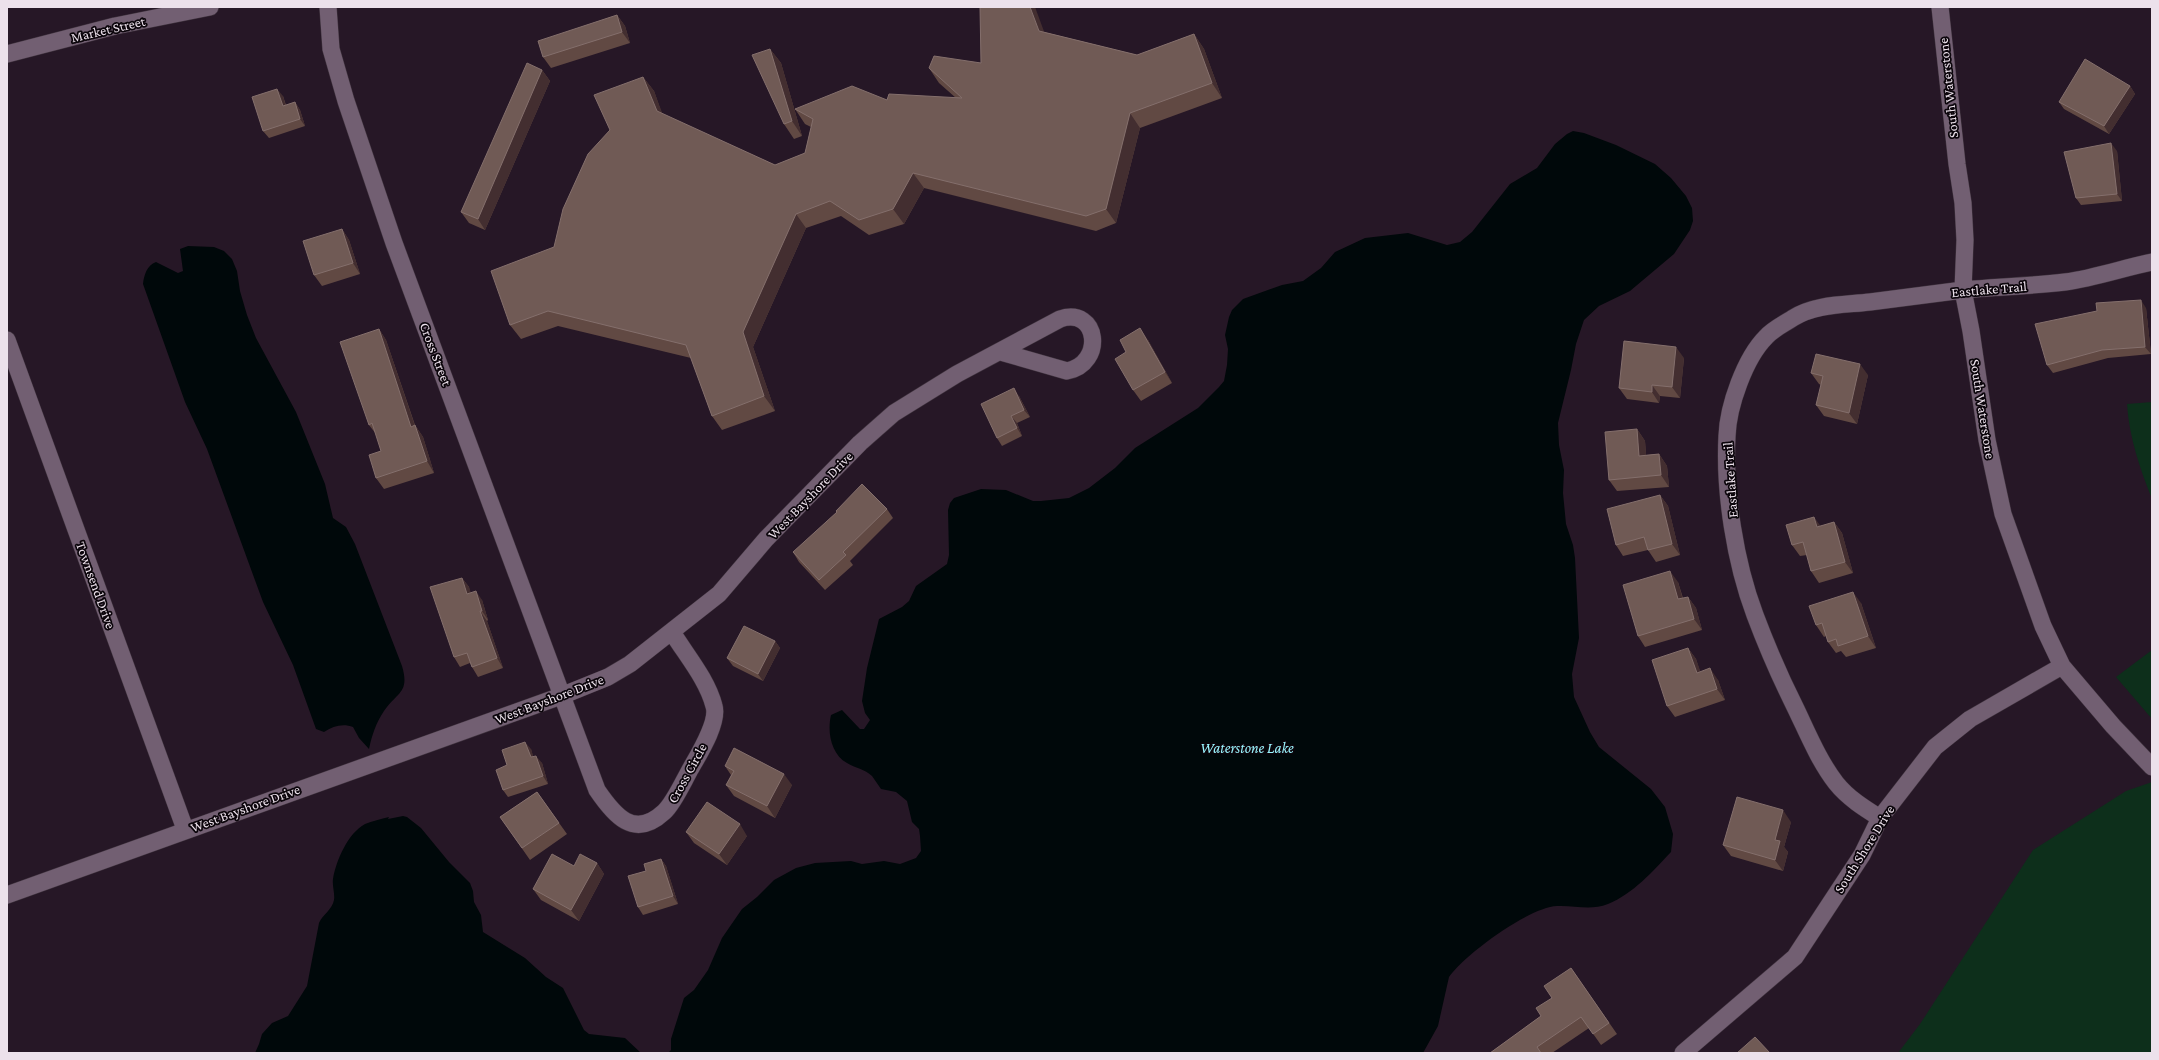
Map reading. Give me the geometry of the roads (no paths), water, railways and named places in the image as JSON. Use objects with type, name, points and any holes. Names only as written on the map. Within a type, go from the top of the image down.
[{"type":"street","name":"Market Street","points":[[7,54],[115,26],[210,7]]},
{"type":"street","name":"Cross Street","points":[[328,7],[331,48],[351,116],[394,243],[561,696]]},
{"type":"street","name":"South Waterstone","points":[[1940,7],[1957,164],[1963,203],[1965,240],[1963,290],[1972,331],[1987,440],[2003,514],[2041,619],[2062,666],[2152,767]]},
{"type":"street","name":"Eastlake Trail","points":[[1880,818],[1857,803],[1837,784],[1823,764],[1786,689],[1754,614],[1744,578],[1735,537],[1727,464],[1727,434],[1739,385],[1753,355],[1765,337],[1796,316],[1821,308],[1963,290],[2064,282],[2093,278],[2124,268],[2152,262]]},
{"type":"street","name":"West Bayshore Drive","points":[[7,895],[185,829],[561,696],[608,677],[630,664],[719,594],[766,539],[860,443],[894,413],[957,374],[1001,352],[1060,319],[1069,316],[1082,320],[1088,326],[1093,342],[1092,352],[1084,362],[1075,370],[1067,371],[1001,352]]},
{"type":"street","name":"Townsend Drive","points":[[7,340],[185,829]]},
{"type":"street","name":"Cross Circle","points":[[561,696],[597,790],[611,811],[629,823],[646,824],[665,812],[700,751],[713,723],[715,707],[705,686],[672,632]]},
{"type":"street","name":"South Shore Drive","points":[[1683,1053],[1795,957],[1862,854],[1880,818],[1935,747],[1952,732],[2008,696],[2062,666]]},
{"type":"water","name":"Waterstone Lake","points":[[1573,131],[1584,133],[1616,145],[1655,164],[1671,178],[1686,196],[1692,208],[1693,221],[1690,230],[1674,254],[1630,291],[1599,306],[1584,320],[1576,344],[1558,423],[1559,445],[1564,470],[1563,493],[1566,524],[1573,545],[1575,558],[1579,638],[1572,674],[1574,697],[1590,732],[1599,747],[1651,789],[1665,807],[1673,834],[1671,852],[1657,867],[1634,888],[1617,900],[1595,907],[1557,906],[1545,908],[1514,923],[1482,945],[1449,977],[1438,1026],[1423,1053],[668,1053],[671,1050],[671,1039],[684,998],[694,990],[708,970],[722,938],[742,909],[774,880],[796,868],[815,863],[851,861],[862,864],[884,861],[900,864],[916,858],[921,851],[919,829],[912,822],[907,801],[896,792],[881,789],[872,776],[863,770],[850,765],[837,754],[830,735],[830,722],[831,715],[842,710],[860,729],[864,729],[870,720],[865,713],[862,701],[867,668],[879,619],[902,607],[909,601],[916,586],[947,564],[949,555],[948,510],[950,503],[954,498],[981,489],[1006,490],[1033,501],[1041,501],[1069,498],[1089,488],[1115,468],[1135,448],[1198,408],[1224,381],[1228,349],[1225,335],[1229,317],[1232,310],[1243,299],[1282,285],[1303,281],[1321,268],[1335,252],[1365,238],[1408,233],[1447,245],[1460,242],[1472,232],[1510,184],[1537,168],[1555,144]]},
{"type":"water","points":[[188,246],[214,247],[224,251],[232,259],[237,271],[240,291],[247,315],[256,338],[296,412],[325,484],[333,518],[346,527],[355,544],[402,666],[404,675],[403,687],[401,692],[381,716],[371,739],[369,749],[359,738],[353,727],[346,725],[338,726],[324,732],[316,729],[293,665],[263,602],[207,449],[185,402],[143,284],[146,271],[150,265],[156,262],[178,273],[183,271],[180,249]]},
{"type":"water","points":[[403,816],[407,817],[421,828],[449,862],[470,883],[473,891],[474,902],[481,915],[483,932],[525,958],[546,977],[563,988],[584,1030],[589,1034],[625,1038],[641,1053],[255,1053],[262,1034],[272,1023],[288,1016],[307,986],[319,923],[333,903],[333,882],[335,872],[340,856],[348,841],[359,828],[365,824],[389,817],[388,819]]}]
